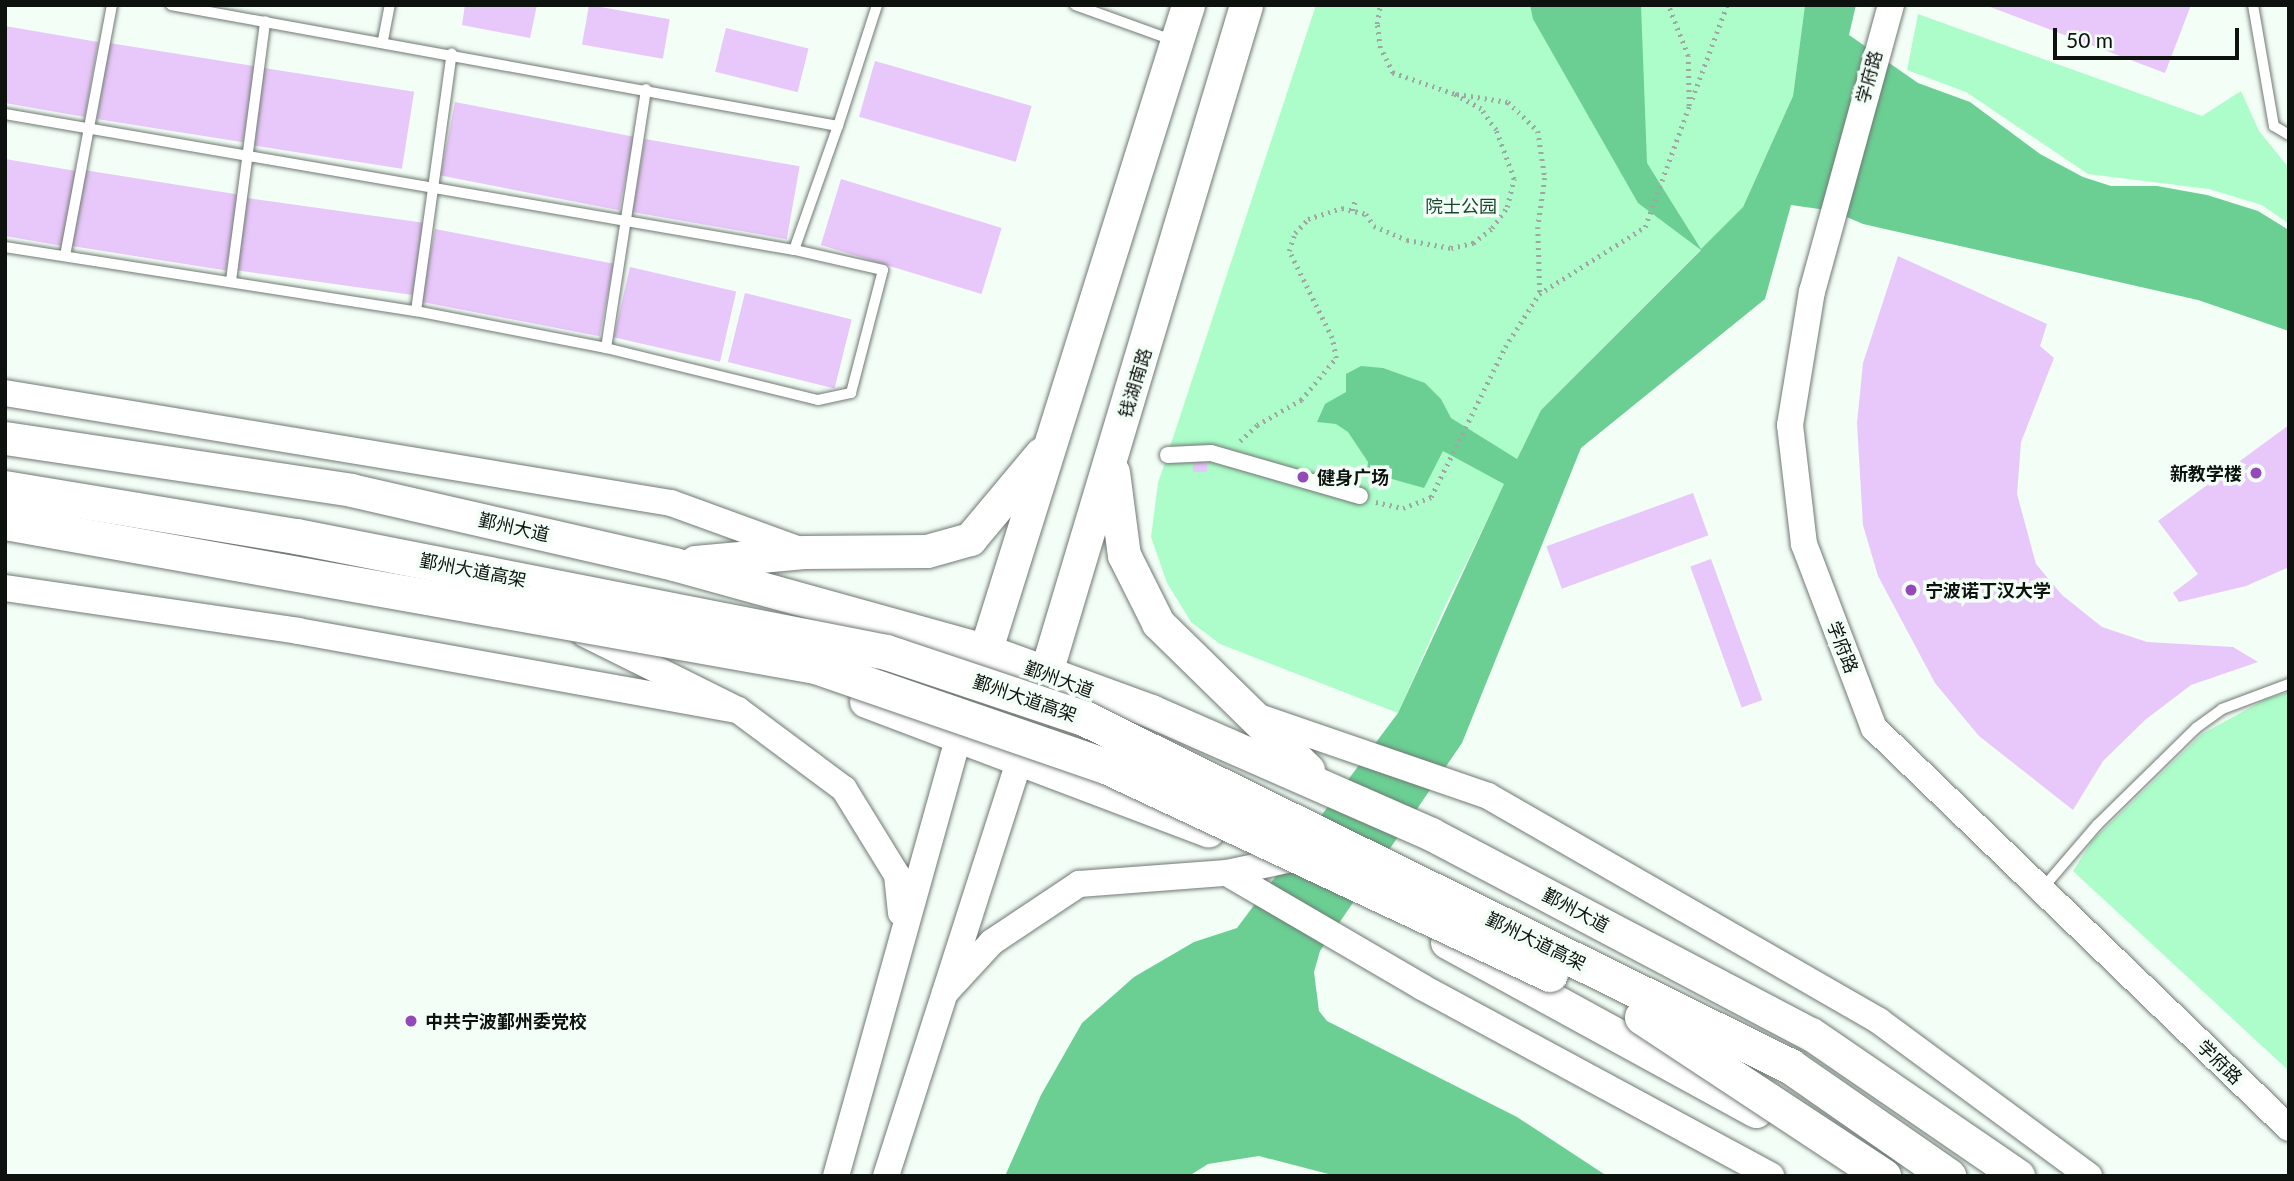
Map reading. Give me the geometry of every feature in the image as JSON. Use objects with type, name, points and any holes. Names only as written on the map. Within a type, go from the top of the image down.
[{"type":"highway","name":"鄞州大道高架","points":[[5,488],[296,536],[886,652],[1086,719],[1790,1066],[1948,1176]]},
{"type":"highway","name":"鄞州大道高架","points":[[5,522],[815,666],[1108,767],[1662,1026],[1883,1176]]},
{"type":"main road","points":[[959,735],[1055,436],[1188,5]]},
{"type":"main road","name":"钱湖南路","points":[[1020,759],[1246,5]]},
{"type":"main road","points":[[674,564],[804,552],[927,551],[970,538],[1055,436]]},
{"type":"main road","name":"鄞州大道","points":[[5,438],[351,490],[674,564],[987,651],[1045,675],[1151,711],[1431,834],[1811,1034],[2018,1176]]},
{"type":"main road","points":[[1111,461],[1124,555],[1158,623],[1247,713],[1328,789]]},
{"type":"main road","points":[[5,537],[759,662],[1287,860],[1730,1095],[1856,1176]]},
{"type":"street","name":"学府路","points":[[1891,5],[1812,290],[1790,425],[1804,544],[1874,728],[2289,1128]]},
{"type":"street","points":[[5,393],[671,503],[804,552]]},
{"type":"street","points":[[1168,455],[1211,453],[1360,496]]},
{"type":"street","points":[[5,588],[298,632],[738,710]]},
{"type":"street","points":[[585,634],[738,710],[844,789],[897,875],[903,924]]},
{"type":"street","points":[[1247,713],[1488,796],[1879,1021],[2089,1176]]},
{"type":"street","points":[[836,1176],[903,924],[959,735]]},
{"type":"street","points":[[886,1176],[939,1000],[1020,759]]},
{"type":"street","points":[[939,1000],[992,942],[1079,884],[1227,873],[1287,860]]},
{"type":"street","points":[[1227,873],[1422,987],[1771,1176]]},
{"type":"lane","points":[[65,256],[112,5]]},
{"type":"lane","points":[[171,5],[383,40],[838,126]]},
{"type":"lane","points":[[383,40],[390,5]]},
{"type":"lane","points":[[794,250],[877,5]]},
{"type":"lane","points":[[1075,5],[1177,42]]},
{"type":"lane","points":[[2253,5],[2274,126],[2289,135]]},
{"type":"lane","points":[[231,281],[245,155],[265,21]]},
{"type":"lane","points":[[416,311],[452,53]]},
{"type":"lane","points":[[606,348],[646,89]]},
{"type":"lane","points":[[5,114],[794,250],[883,270],[851,393],[818,400],[606,348],[416,311],[5,247]]},
{"type":"lane","points":[[2042,889],[2097,825],[2196,728],[2222,709],[2289,684]]},
{"type":"path","points":[[1380,5],[1377,24],[1380,48],[1393,73],[1454,93],[1508,102],[1538,131],[1545,178],[1538,227],[1539,294]]},
{"type":"path","points":[[1668,5],[1688,56],[1689,106]]},
{"type":"path","points":[[1360,496],[1404,508],[1431,497],[1505,347],[1539,294],[1629,241],[1650,216],[1727,5]]},
{"type":"path","points":[[1248,463],[1238,451],[1241,439],[1301,400],[1336,358],[1332,338],[1289,251],[1295,233],[1308,219],[1342,208],[1366,214],[1374,226],[1407,240],[1451,248],[1473,243],[1492,228],[1507,207],[1514,179],[1508,157],[1481,109],[1454,93]]},
{"type":"path","points":[[1353,211],[1355,198]]},
{"type":"green space","name":"院士公园","points":[[1316,5],[1805,5],[1793,96],[1743,207],[1541,410],[1445,606],[1398,713],[1220,644],[1191,622],[1167,583],[1151,537],[1158,483]]},
{"type":"green space","points":[[1918,14],[2202,116],[2241,91],[2259,131],[2289,168],[2289,224],[2262,205],[2209,189],[2088,174],[1966,92],[1907,70]]},
{"type":"green space","points":[[2289,692],[2289,1071],[2073,871],[2093,840],[2202,734],[2266,699]]},
{"type":"shaded area","points":[[1530,5],[1641,5],[1647,163],[1701,249],[1743,207],[1793,96],[1805,5],[1856,5],[1849,35],[1918,83],[1970,102],[2040,154],[2083,177],[2111,186],[2157,186],[2207,195],[2258,211],[2289,230],[2289,331],[2198,300],[1863,224],[1833,211],[1791,205],[1765,299],[1581,448],[1462,743],[1320,951],[1314,972],[1319,1011],[1327,1021],[1517,1117],[1607,1176],[1336,1176],[1259,1156],[1208,1164],[1189,1176],[1005,1176],[1041,1095],[1082,1023],[1134,977],[1194,942],[1237,928],[1398,713],[1504,484],[1443,451],[1424,488],[1367,472],[1368,462],[1348,432],[1336,424],[1317,422],[1325,404],[1346,392],[1346,374],[1361,366],[1383,368],[1425,383],[1441,399],[1451,418],[1517,459],[1541,410],[1701,250],[1638,203],[1533,19]]},
{"type":"building","points":[[465,5],[537,5],[530,38],[462,25]]},
{"type":"building","points":[[589,5],[670,19],[663,59],[582,44]]},
{"type":"building","points":[[1985,5],[2191,5],[2165,73]]},
{"type":"building","points":[[5,26],[98,42],[85,117],[5,103]]},
{"type":"building","points":[[726,28],[808,49],[798,92],[715,72]]},
{"type":"building","points":[[109,43],[255,66],[243,142],[97,119]]},
{"type":"building","points":[[875,61],[1032,106],[1016,162],[859,117]]},
{"type":"building","points":[[264,68],[414,92],[402,169],[252,145]]},
{"type":"building","points":[[455,102],[634,137],[619,210],[441,176]]},
{"type":"building","points":[[645,139],[800,166],[787,239],[632,212]]},
{"type":"building","points":[[5,159],[76,171],[63,246],[5,236]]},
{"type":"building","points":[[84,170],[238,194],[226,270],[72,246]]},
{"type":"building","points":[[841,179],[1002,228],[981,294],[821,245]]},
{"type":"building","points":[[247,198],[423,223],[413,295],[237,270]]},
{"type":"building","points":[[435,229],[614,264],[600,336],[421,302]]},
{"type":"building","points":[[1898,256],[2047,324],[2040,346],[2054,358],[2021,442],[2017,494],[2036,564],[2062,595],[2102,627],[2147,642],[2233,647],[2258,662],[2191,685],[2145,720],[2103,761],[2073,810],[1979,736],[1935,683],[1878,576],[1863,525],[1857,423],[1863,363]]},
{"type":"building","points":[[630,267],[736,292],[720,362],[614,337]]},
{"type":"building","points":[[745,293],[852,320],[835,389],[728,362]]},
{"type":"building","name":"新教学楼","points":[[2289,425],[2289,567],[2246,586],[2179,602],[2173,593],[2198,574],[2158,521]]},
{"type":"building","points":[[1193,457],[1207,457],[1207,472],[1193,472]]},
{"type":"building","points":[[1693,493],[1708,535],[1562,589],[1546,546]]},
{"type":"building","points":[[1711,559],[1762,700],[1742,707],[1690,567]]},
{"type":"place","name":"新教学楼","points":[[2256,473]]},
{"type":"place","name":"健身广场","points":[[1303,477]]},
{"type":"place","name":"宁波诺丁汉大学","points":[[1911,590]]},
{"type":"place","name":"中共宁波鄞州委党校","points":[[411,1021]]}]
